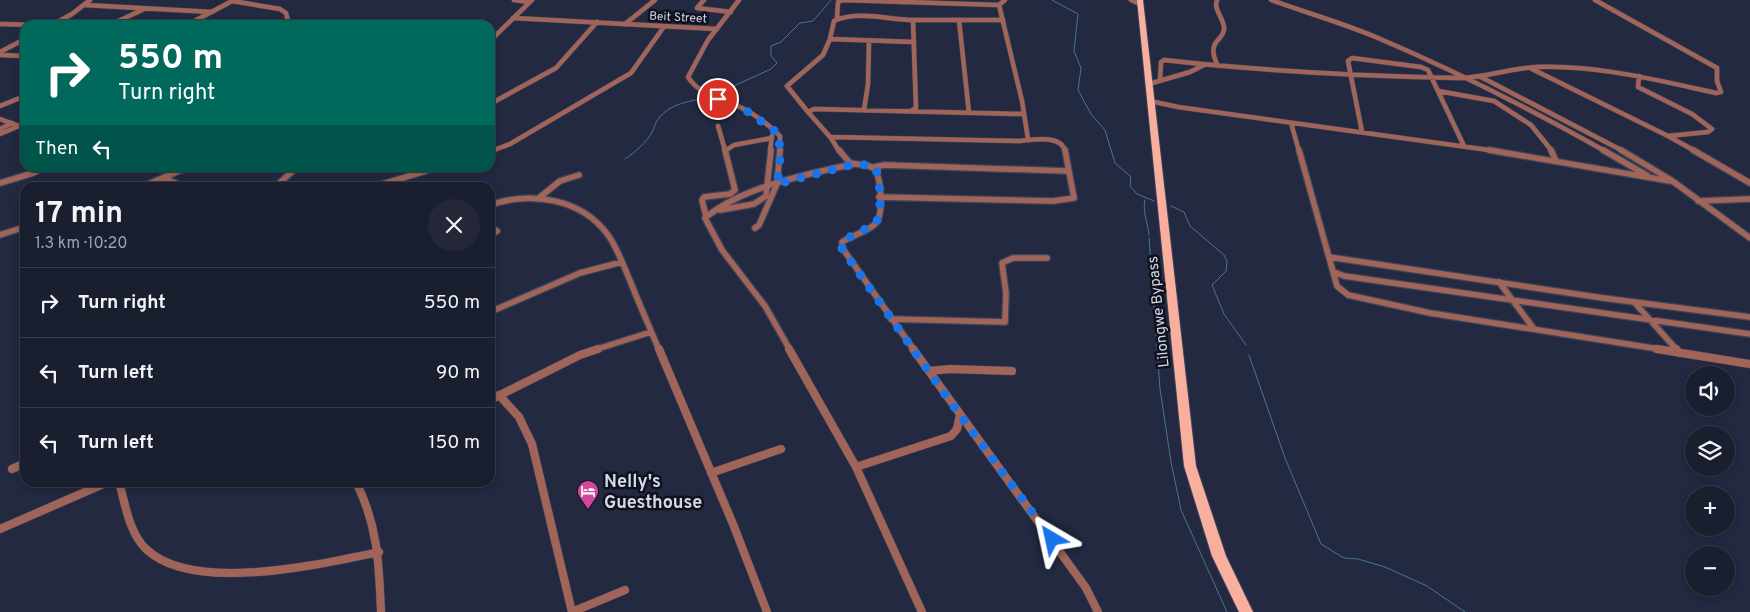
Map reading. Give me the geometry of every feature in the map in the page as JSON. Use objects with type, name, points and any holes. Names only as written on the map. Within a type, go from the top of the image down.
[{"type":"main road","name":"Lilongwe Bypass","points":[[1137,1],[1149,84],[1190,466],[1219,556],[1246,612]]},
{"type":"street","points":[[60,20],[90,0]]},
{"type":"street","points":[[514,0],[531,1]]},
{"type":"street","points":[[625,24],[655,0]]},
{"type":"street","points":[[704,0],[697,8],[731,12]]},
{"type":"street","points":[[717,29],[739,0]]},
{"type":"street","points":[[838,18],[838,2],[842,0],[999,5],[1005,0]]},
{"type":"street","points":[[1217,0],[1215,6],[1222,21],[1224,31],[1223,35],[1215,43],[1213,58],[1218,66]]},
{"type":"street","points":[[1272,0],[1378,38],[1465,78],[1507,98],[1652,178]]},
{"type":"street","points":[[1160,81],[1161,62],[1164,60],[1218,66],[1465,78],[1530,68],[1598,69],[1716,93],[1721,92],[1717,81],[1717,68],[1595,0]]},
{"type":"street","points":[[197,20],[233,1],[280,8],[286,13],[288,20]]},
{"type":"street","points":[[495,36],[531,1]]},
{"type":"street","points":[[84,5],[212,12]]},
{"type":"street","points":[[999,5],[1022,101],[1028,139]]},
{"type":"street","points":[[120,20],[145,8]]},
{"type":"street","name":"Beit Street","points":[[513,18],[717,29]]},
{"type":"street","points":[[1003,20],[838,18],[834,21],[830,39],[821,57],[787,86],[830,137],[846,160],[855,164],[874,168],[885,165],[1067,171]]},
{"type":"street","points":[[911,112],[916,108],[913,20]]},
{"type":"street","points":[[960,20],[969,113]]},
{"type":"street","points":[[495,101],[556,68],[597,22]]},
{"type":"street","points":[[0,24],[20,25]]},
{"type":"street","points":[[495,150],[510,144],[631,74],[663,28],[660,26]]},
{"type":"street","name":"Beit Street","points":[[717,29],[708,40],[688,77],[689,80],[710,95],[744,109],[780,136],[780,164],[777,184]]},
{"type":"street","points":[[830,39],[914,42]]},
{"type":"street","points":[[864,110],[868,84],[869,41]]},
{"type":"street","points":[[0,54],[20,42]]},
{"type":"street","points":[[0,54],[20,56]]},
{"type":"street","points":[[1362,132],[1348,61],[1356,57],[1428,70],[1464,146]]},
{"type":"street","points":[[1149,84],[1190,72],[1213,58]]},
{"type":"street","points":[[1530,68],[1668,136],[1750,183]]},
{"type":"street","points":[[1639,76],[1638,87],[1692,114],[1712,129],[1708,132],[1668,136]]},
{"type":"street","points":[[1481,77],[1644,164],[1750,238]]},
{"type":"street","points":[[1438,91],[1494,101],[1531,125],[1550,148],[1556,161]]},
{"type":"street","points":[[0,106],[20,98]]},
{"type":"street","points":[[1494,101],[1507,98]]},
{"type":"street","points":[[1150,101],[1178,107],[1464,146],[1670,181]]},
{"type":"street","points":[[808,112],[814,109],[1023,114]]},
{"type":"street","points":[[0,119],[19,126]]},
{"type":"street","points":[[1291,122],[1337,286],[1348,295],[1405,308],[1750,364]]},
{"type":"street","points":[[0,129],[12,123]]},
{"type":"street","points":[[0,134],[19,126]]},
{"type":"street","points":[[718,126],[735,190],[730,194],[704,198],[702,200],[706,216],[705,220],[722,250],[765,306],[856,467],[922,612]]},
{"type":"street","points":[[716,210],[738,208],[759,202],[766,196],[772,138],[772,132],[767,126]]},
{"type":"street","points":[[830,137],[1018,141],[1028,139],[1055,141],[1062,144],[1074,198],[1069,200],[879,197]]},
{"type":"street","points":[[725,150],[734,146],[772,138]]},
{"type":"street","points":[[706,216],[768,186],[855,164]]},
{"type":"street","points":[[874,168],[877,173],[879,197],[880,210],[878,220],[875,224],[846,239],[841,246],[891,319],[1086,588],[1098,612]]},
{"type":"street","points":[[0,183],[35,172]]},
{"type":"street","points":[[154,182],[177,172]]},
{"type":"street","points":[[281,182],[292,172]]},
{"type":"street","points":[[390,182],[422,172]]},
{"type":"street","points":[[540,197],[560,181],[579,175]]},
{"type":"street","points":[[164,178],[173,182]]},
{"type":"street","points":[[755,228],[759,224],[777,184]]},
{"type":"street","points":[[495,203],[515,198],[540,197],[561,203],[597,224],[607,234],[622,262],[650,332],[748,559],[767,612]]},
{"type":"street","points":[[1698,201],[1750,199]]},
{"type":"street","points":[[0,235],[20,229]]},
{"type":"street","points":[[1329,257],[1634,302],[1750,317]]},
{"type":"street","points":[[891,319],[1005,322],[1006,293],[1000,266],[1002,263],[1013,258],[1047,258]]},
{"type":"street","points":[[495,310],[565,279],[622,262]]},
{"type":"street","points":[[1334,272],[1344,276],[1750,334]]},
{"type":"street","points":[[1499,282],[1534,329]]},
{"type":"street","points":[[1634,302],[1679,353]]},
{"type":"street","points":[[495,397],[580,355],[650,332]]},
{"type":"street","points":[[929,371],[950,369],[1012,371]]},
{"type":"street","points":[[499,395],[519,417],[532,444],[572,612],[626,590]]},
{"type":"street","points":[[856,467],[951,436],[957,429],[960,414]]},
{"type":"street","points":[[711,473],[781,449]]},
{"type":"street","points":[[12,468],[20,465]]},
{"type":"street","points":[[0,529],[97,487]]},
{"type":"street","points":[[121,487],[140,542],[160,559],[184,568],[218,572],[286,568],[379,552]]},
{"type":"street","points":[[359,487],[368,505],[377,532],[381,612]]},
{"type":"waterway","points":[[714,95],[771,69],[777,63],[771,56],[771,46],[781,42],[800,23],[813,21],[831,0]]},
{"type":"waterway","points":[[1052,0],[1078,14],[1074,51],[1081,68],[1078,90],[1091,114],[1105,130],[1115,163],[1131,177],[1130,186],[1137,194],[1154,201]]},
{"type":"waterway","points":[[625,159],[647,140],[657,121],[669,109],[682,103],[709,97]]},
{"type":"waterway","points":[[1145,200],[1149,235]]},
{"type":"waterway","points":[[1171,206],[1184,212],[1190,226],[1224,255],[1227,261],[1226,271],[1212,285],[1224,314],[1246,345]]},
{"type":"waterway","points":[[1149,238],[1160,389],[1171,462],[1181,510],[1227,612]]},
{"type":"waterway","points":[[1249,355],[1285,458],[1321,544],[1344,558],[1358,559],[1385,567],[1427,586],[1465,612]]},
{"type":"place","name":"Nelly's Guesthouse","points":[[588,510]]},
{"type":"route","points":[[718,99],[744,109],[779,134],[780,164],[777,184],[855,164],[868,165],[876,169],[880,216],[875,224],[842,242],[842,249],[946,396],[1052,539]]}]
